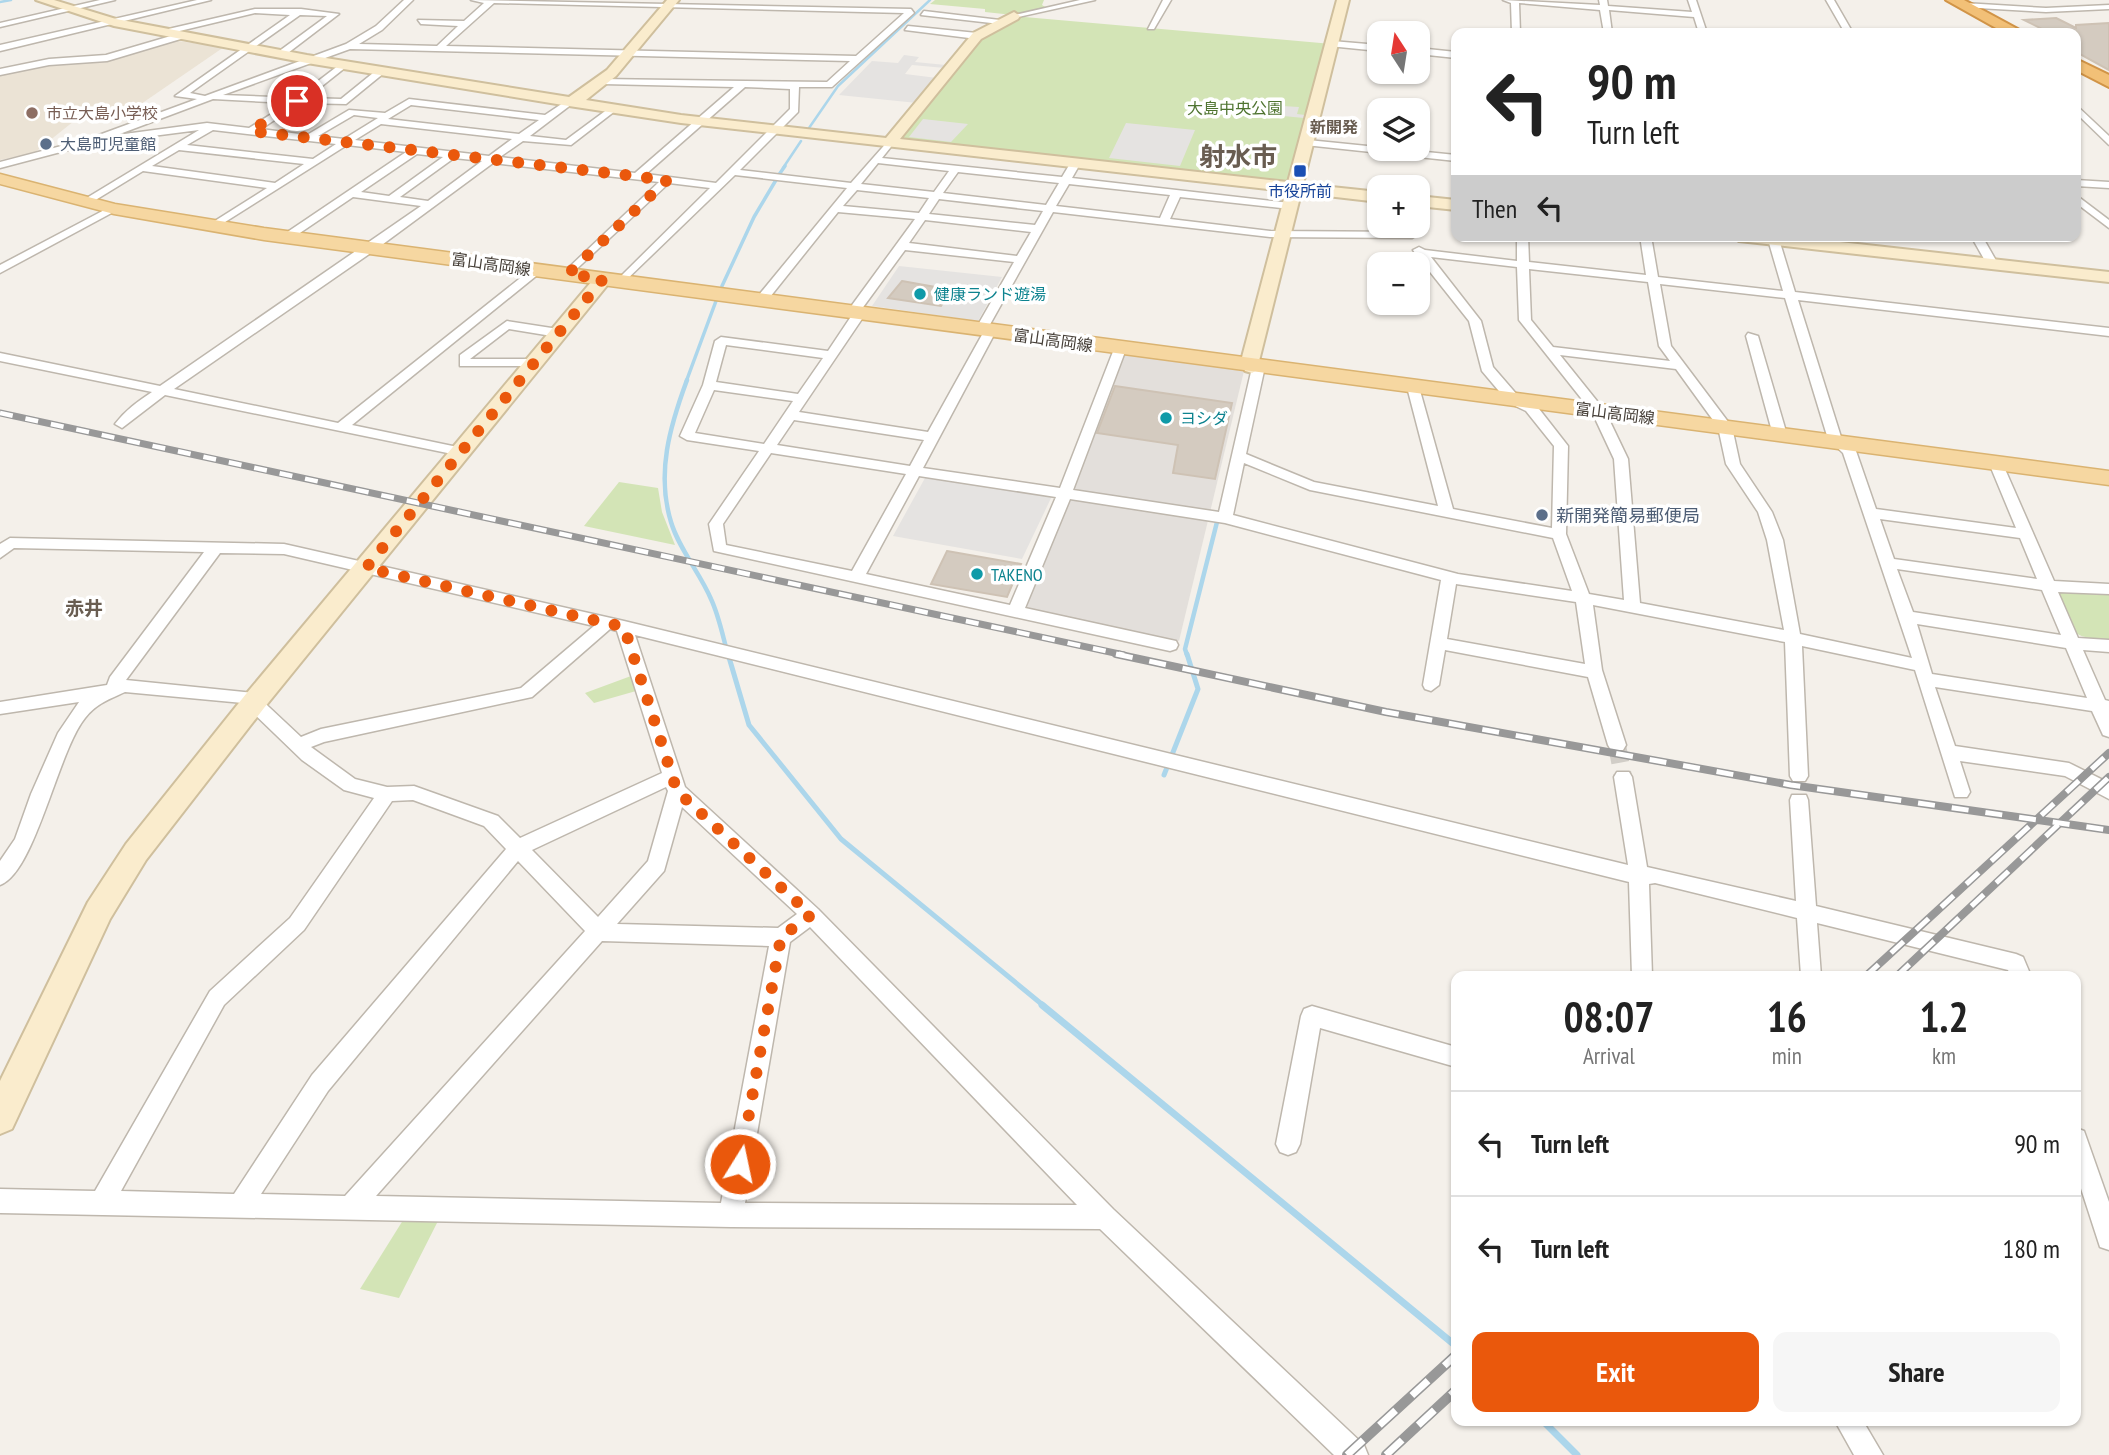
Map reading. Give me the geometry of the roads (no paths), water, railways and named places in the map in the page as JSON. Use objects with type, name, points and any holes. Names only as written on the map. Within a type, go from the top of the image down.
[{"type":"highway","points":[[1942,0],[1995,28]]},
{"type":"highway","points":[[1958,3],[2007,28]]},
{"type":"highway","points":[[2081,67],[2109,82]]},
{"type":"highway","points":[[2081,73],[2109,88]]},
{"type":"main road","name":"富山高岡線","points":[[0,179],[114,209],[287,237],[1252,367],[2109,478]]},
{"type":"street","points":[[43,0],[114,22],[175,30],[281,54],[612,109],[774,131],[1075,164],[1293,197]]},
{"type":"street","points":[[0,25],[111,0]]},
{"type":"street","points":[[255,11],[261,0]]},
{"type":"street","points":[[319,0],[180,96],[344,102],[381,71]]},
{"type":"street","points":[[0,165],[91,141],[349,46],[379,28],[409,0]]},
{"type":"street","points":[[475,0],[914,8],[829,85],[794,84]]},
{"type":"street","points":[[439,48],[492,0]]},
{"type":"street","points":[[761,299],[977,36],[1014,16],[1091,0]]},
{"type":"street","points":[[1151,27],[1167,0]]},
{"type":"street","points":[[1225,518],[1241,457],[1258,371],[1252,367],[1250,361],[1343,0]]},
{"type":"street","points":[[1507,0],[1604,4],[1697,15]]},
{"type":"street","points":[[1515,0],[1516,28]]},
{"type":"street","points":[[1692,0],[1701,28]]},
{"type":"street","points":[[1830,0],[1846,28]]},
{"type":"street","points":[[0,48],[201,1]]},
{"type":"street","points":[[122,425],[134,410],[371,248],[569,102],[578,100],[603,80],[672,2]]},
{"type":"street","points":[[1958,3],[2046,10],[2109,7]]},
{"type":"street","points":[[141,4],[162,18]]},
{"type":"street","points":[[1604,4],[1607,28]]},
{"type":"street","points":[[0,72],[38,64],[107,58],[175,30],[255,11],[335,15],[281,54]]},
{"type":"street","points":[[924,13],[1000,22]]},
{"type":"street","points":[[421,22],[466,24]]},
{"type":"street","points":[[430,31],[441,23]]},
{"type":"street","points":[[908,28],[977,36]]},
{"type":"street","points":[[407,48],[419,39]]},
{"type":"street","points":[[1332,44],[1367,47]]},
{"type":"street","points":[[15,45],[38,64]]},
{"type":"street","points":[[349,46],[857,59]]},
{"type":"street","points":[[1430,52],[1451,54]]},
{"type":"street","points":[[251,131],[297,101],[343,65]]},
{"type":"street","points":[[0,1117],[99,911],[136,852],[255,701],[558,334],[613,280],[718,186],[795,110],[794,86],[603,80]]},
{"type":"street","points":[[638,176],[742,85]]},
{"type":"street","points":[[214,226],[409,103],[547,118]]},
{"type":"street","points":[[308,138],[352,112],[568,143],[612,109]]},
{"type":"street","points":[[2081,113],[2109,142]]},
{"type":"street","points":[[91,141],[212,127],[718,186]]},
{"type":"street","points":[[85,202],[212,127]]},
{"type":"street","points":[[1308,143],[1451,157]]},
{"type":"street","points":[[176,147],[313,162]]},
{"type":"street","points":[[287,237],[416,150]]},
{"type":"street","points":[[391,199],[453,154]]},
{"type":"street","points":[[876,160],[1176,193],[1367,197]]},
{"type":"street","points":[[857,576],[916,470],[1038,229],[1075,164]]},
{"type":"street","points":[[140,168],[277,186]]},
{"type":"street","points":[[956,168],[856,312],[831,355],[716,524],[719,548],[1170,645]]},
{"type":"street","points":[[731,172],[1283,235],[1367,232]]},
{"type":"street","points":[[382,173],[395,175]]},
{"type":"street","points":[[408,176],[434,179]]},
{"type":"street","points":[[568,274],[667,180]]},
{"type":"street","points":[[446,181],[458,182]]},
{"type":"street","points":[[2081,183],[2109,185]]},
{"type":"street","points":[[1164,222],[1176,193]]},
{"type":"street","points":[[351,194],[429,204]]},
{"type":"street","points":[[1430,202],[1451,204]]},
{"type":"street","points":[[2081,202],[2109,225]]},
{"type":"street","points":[[0,270],[114,209]]},
{"type":"street","points":[[836,209],[1038,229]]},
{"type":"street","points":[[1522,242],[1525,320],[1598,411],[1621,459],[1632,608]]},
{"type":"street","points":[[1646,242],[1665,346],[1725,427],[1733,464],[1745,486],[1765,512],[1774,540],[1793,638],[1798,776]]},
{"type":"street","points":[[1773,242],[1835,439],[1849,451],[1907,617],[1961,792]]},
{"type":"street","points":[[1806,242],[2109,277]]},
{"type":"street","points":[[1979,242],[1992,264]]},
{"type":"street","points":[[902,246],[1023,260]]},
{"type":"street","points":[[1430,254],[2109,332]]},
{"type":"street","points":[[1430,264],[1475,321],[1487,368],[1514,400],[1531,408],[1561,446],[1559,534],[1584,601],[1594,672],[1616,745]]},
{"type":"street","points":[[341,428],[537,270]]},
{"type":"street","points":[[534,363],[464,363],[464,358],[507,325],[558,334]]},
{"type":"street","points":[[1752,336],[1780,435]]},
{"type":"street","points":[[831,355],[721,341],[709,385],[687,436],[1225,518],[1449,576],[1793,638],[1923,672],[2104,707]]},
{"type":"street","points":[[1014,612],[1065,494],[1120,349]]},
{"type":"street","points":[[1550,350],[1681,366]]},
{"type":"street","points":[[0,357],[462,452]]},
{"type":"street","points":[[709,385],[801,398]]},
{"type":"street","points":[[1413,387],[1447,512]]},
{"type":"street","points":[[789,415],[931,437]]},
{"type":"street","points":[[1241,457],[1310,486],[1559,534]]},
{"type":"street","points":[[1996,463],[2072,643],[2104,707],[2109,730]]},
{"type":"street","points":[[1870,513],[2026,534]]},
{"type":"street","points":[[0,553],[10,542],[285,549],[615,625],[1639,876],[1655,875],[1806,911],[2016,963],[2019,971]]},
{"type":"street","points":[[0,877],[24,842],[40,794],[67,733],[79,713],[108,691],[216,547]]},
{"type":"street","points":[[1888,563],[2048,586],[2109,589]]},
{"type":"street","points":[[1431,685],[1449,576]]},
{"type":"street","points":[[1907,617],[2072,643],[2109,646]]},
{"type":"street","points":[[299,745],[321,736],[526,694],[615,625]]},
{"type":"street","points":[[615,625],[675,784],[811,915],[1105,1217],[1354,1455]]},
{"type":"street","points":[[1438,643],[1594,672]]},
{"type":"street","points":[[0,708],[125,686],[248,697],[299,745],[351,785],[387,794],[414,793],[449,803],[491,821],[593,925],[596,932]]},
{"type":"street","points":[[1948,752],[2069,770],[2109,792]]},
{"type":"street","points":[[1623,777],[1639,876],[1642,971]]},
{"type":"street","points":[[241,1204],[320,1083],[519,847],[675,784]]},
{"type":"street","points":[[352,1206],[657,865],[675,784]]},
{"type":"street","points":[[102,1202],[217,998],[297,924],[387,794]]},
{"type":"street","points":[[1800,800],[1811,971]]},
{"type":"street","points":[[596,932],[781,937],[811,915]]},
{"type":"street","points":[[731,1214],[781,937]]},
{"type":"street","points":[[1288,1144],[1312,1016],[1451,1056]]},
{"type":"street","points":[[2081,1154],[2109,1238]]},
{"type":"street","points":[[0,1201],[731,1214],[1105,1217]]},
{"type":"street","points":[[1851,1426],[1869,1455]]},
{"type":"waterway","points":[[0,2],[11,0]]},
{"type":"waterway","points":[[809,128],[838,86],[930,0]]},
{"type":"waterway","points":[[783,168],[801,141]]},
{"type":"waterway","points":[[778,176],[785,166]]},
{"type":"waterway","points":[[722,286],[754,217],[776,180]]},
{"type":"waterway","points":[[686,382],[716,301]]},
{"type":"waterway","points":[[687,380],[667,450],[667,504],[679,542],[714,606],[728,655]]},
{"type":"waterway","points":[[1187,655],[1185,649],[1218,518]]},
{"type":"waterway","points":[[728,654],[749,725],[841,839],[1044,1006]]},
{"type":"waterway","points":[[1164,775],[1198,689],[1187,654]]},
{"type":"waterway","points":[[1042,1005],[1451,1342]]},
{"type":"waterway","points":[[1548,1426],[1577,1455]]},
{"type":"tunnel","points":[[1617,745],[1623,777]]},
{"type":"railway","points":[[0,413],[1124,655]]},
{"type":"railway","points":[[1116,654],[1386,712],[1791,785],[2036,820]]},
{"type":"railway","points":[[2036,820],[2109,753]]},
{"type":"railway","points":[[2060,823],[2109,777]]},
{"type":"railway","points":[[1871,971],[2036,820]]},
{"type":"railway","points":[[2036,820],[2060,823]]},
{"type":"railway","points":[[1902,971],[2060,823]]},
{"type":"railway","points":[[2060,823],[2109,830]]},
{"type":"railway","points":[[1347,1455],[1451,1360]]},
{"type":"railway","points":[[1386,1455],[1451,1395]]},
{"type":"place","name":"市立大島小学校","points":[[32,113]]},
{"type":"place","name":"大島町児童館","points":[[46,144]]},
{"type":"place","name":"市役所前","points":[[1300,171]]},
{"type":"place","name":"健康ランド遊湯","points":[[920,294]]},
{"type":"place","name":"ヨシダ","points":[[1166,418]]},
{"type":"place","name":"新開発簡易郵便局","points":[[1542,515]]},
{"type":"place","name":"TAKENO","points":[[977,574]]},
{"type":"district","name":"新開発","points":[[1334,127]]},
{"type":"district","name":"射水市","points":[[1238,156]]},
{"type":"district","name":"赤井","points":[[84,608]]},
{"type":"park label","name":"大島中央公園","points":[[1235,108]]}]
